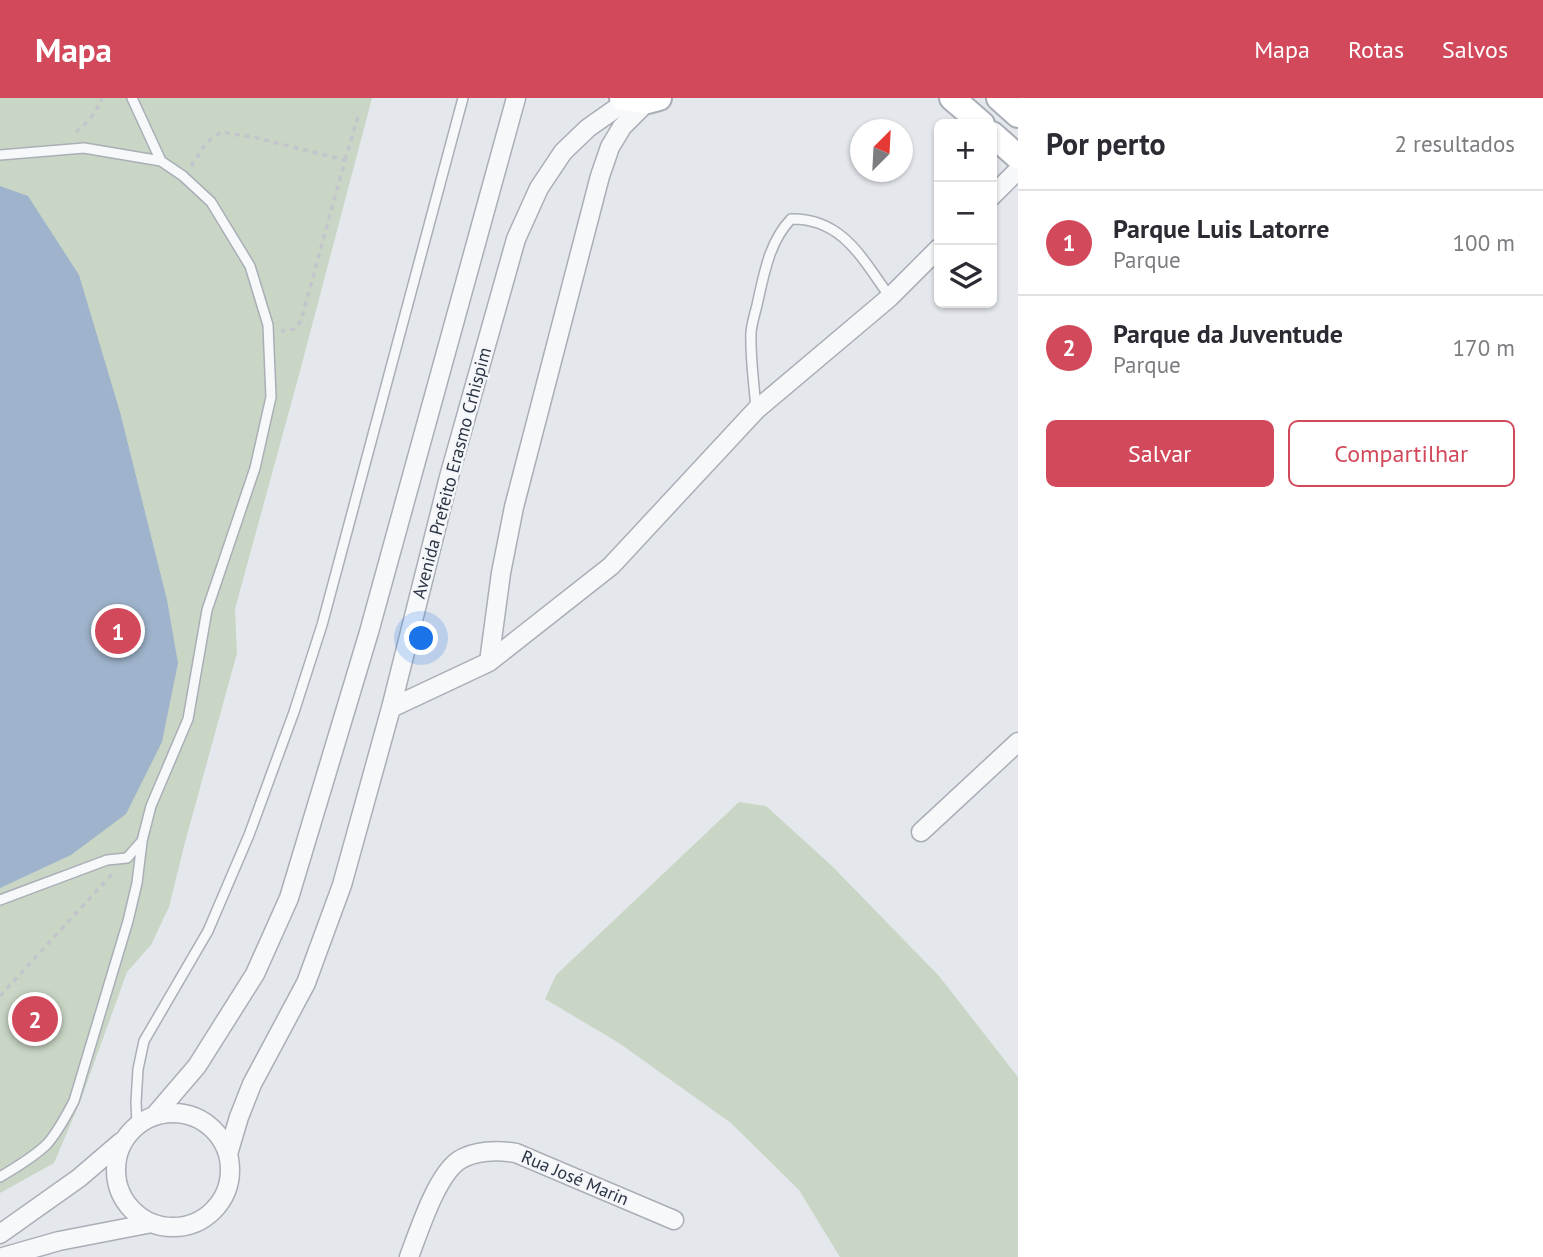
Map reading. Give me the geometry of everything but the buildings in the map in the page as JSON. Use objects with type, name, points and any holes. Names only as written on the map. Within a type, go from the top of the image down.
[{"type":"main road","points":[[953,98],[976,119]]},
{"type":"main road","points":[[999,98],[1018,115]]},
{"type":"main road","points":[[997,138],[1018,157]]},
{"type":"street","points":[[0,1234],[79,1178],[124,1140],[137,1125],[155,1115],[197,1066],[255,974],[289,898],[369,632],[516,98]]},
{"type":"street","points":[[489,662],[501,573],[514,507],[600,176],[610,147],[639,99]]},
{"type":"street","name":"Avenida Prefeito Erasmo Crhispim","points":[[228,1154],[252,1084],[306,983],[342,885],[391,708],[449,477],[516,239],[539,188],[563,152],[588,128],[639,99]]},
{"type":"street","points":[[997,191],[1018,170]]},
{"type":"street","points":[[391,708],[489,662],[611,566],[756,410],[890,297],[934,253]]},
{"type":"street","points":[[920,832],[1018,742]]},
{"type":"street","points":[[124,1140],[117,1158],[116,1178],[123,1197],[135,1213],[152,1223],[170,1227],[188,1225],[204,1218],[218,1206],[227,1190],[231,1172],[228,1154],[221,1138],[208,1125],[192,1116],[175,1113],[155,1115]]},
{"type":"street","name":"Rua José Marin","points":[[409,1257],[442,1179],[459,1161],[496,1150],[516,1153],[674,1220]]},
{"type":"street","points":[[4,1257],[59,1241],[152,1223]]},
{"type":"lane","points":[[132,98],[162,162]]},
{"type":"lane","points":[[137,1125],[137,1080],[144,1041],[208,931],[244,847],[294,712],[322,625],[463,98]]},
{"type":"lane","points":[[0,155],[84,148],[162,162],[183,176],[211,202],[250,266],[268,325],[271,397],[255,468],[206,610],[188,719],[151,806],[128,920],[74,1101],[49,1142],[32,1157],[0,1177]]},
{"type":"lane","points":[[756,410],[751,330],[774,244],[791,219],[819,222],[836,231],[852,244],[890,297]]},
{"type":"lane","points":[[0,900],[107,860],[127,858],[142,841]]},
{"type":"path","points":[[53,151],[84,127],[102,98]]},
{"type":"path","points":[[268,334],[293,329],[301,321],[359,113]]},
{"type":"path","points":[[183,176],[208,142],[221,132],[253,137],[345,160]]},
{"type":"path","points":[[0,996],[127,858]]},
{"type":"green space","points":[[0,98],[372,98],[235,609],[237,653],[169,907],[151,945],[127,972],[80,1102],[54,1163],[0,1193]]},
{"type":"green space","points":[[739,802],[766,806],[832,866],[939,976],[1018,1077],[1018,1257],[840,1257],[799,1190],[731,1123],[619,1043],[545,999],[556,975]]},
{"type":"water","points":[[0,186],[28,196],[79,275],[120,412],[167,600],[178,663],[162,742],[126,814],[71,855],[0,888]]},
{"type":"place","name":"Parque Luis Latorre","points":[[118,631]]},
{"type":"place","name":"Parque da Juventude","points":[[35,1019]]}]
